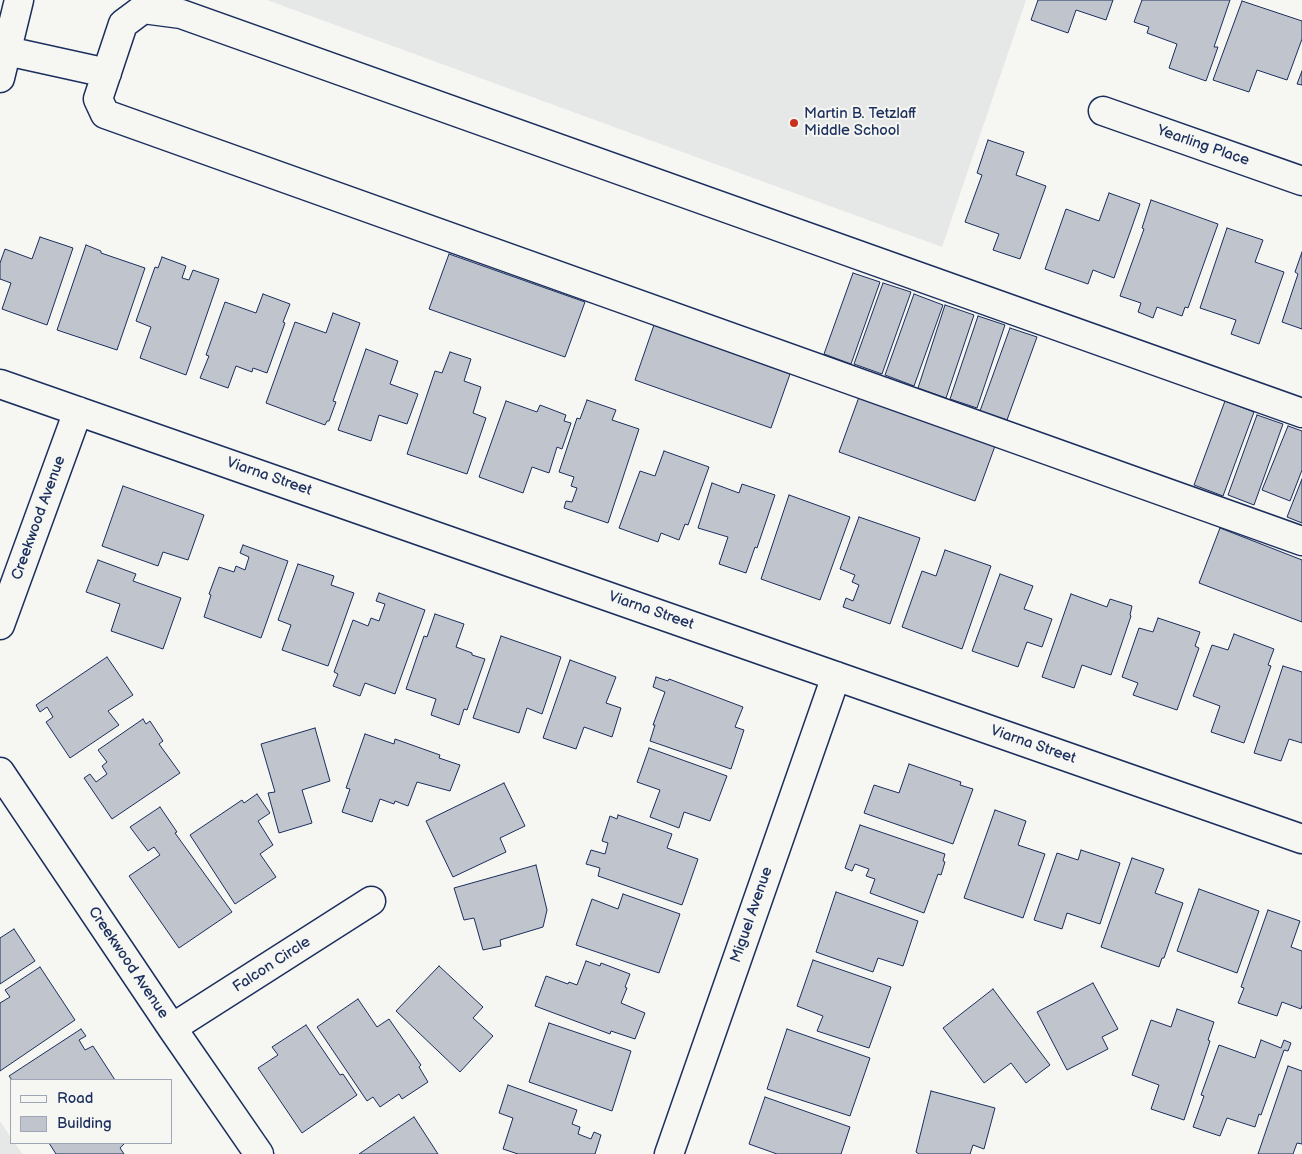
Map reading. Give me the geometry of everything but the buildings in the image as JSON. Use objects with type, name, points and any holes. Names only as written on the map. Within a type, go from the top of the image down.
[{"type":"street","points":[[0,78],[19,0]]},
{"type":"street","points":[[1302,414],[181,14],[143,9],[123,24],[98,99],[105,114],[1302,541]]},
{"type":"street","points":[[7,51],[107,73]]},
{"type":"street","name":"Yearling Place","points":[[1103,112],[1302,181]]},
{"type":"street","name":"Viarna Street","points":[[0,384],[1302,839]]},
{"type":"street","name":"Creekwood Avenue","points":[[0,625],[78,411]]},
{"type":"street","name":"Miguel Avenue","points":[[669,1154],[836,676]]},
{"type":"street","name":"Creekwood Avenue","points":[[0,772],[258,1154]]},
{"type":"street","name":"Falcon Circle","points":[[172,1028],[371,901]]},
{"type":"shaded area","name":"Martin B. Tetzlaff Middle School","points":[[267,0],[1026,0],[942,247]]},
{"type":"shaded area","points":[[0,1121],[10,1136],[10,1144],[16,1144],[22,1154],[0,1154]]},
{"type":"place","name":"Martin B. Tetzlaff Middle School","points":[[794,123]]}]
